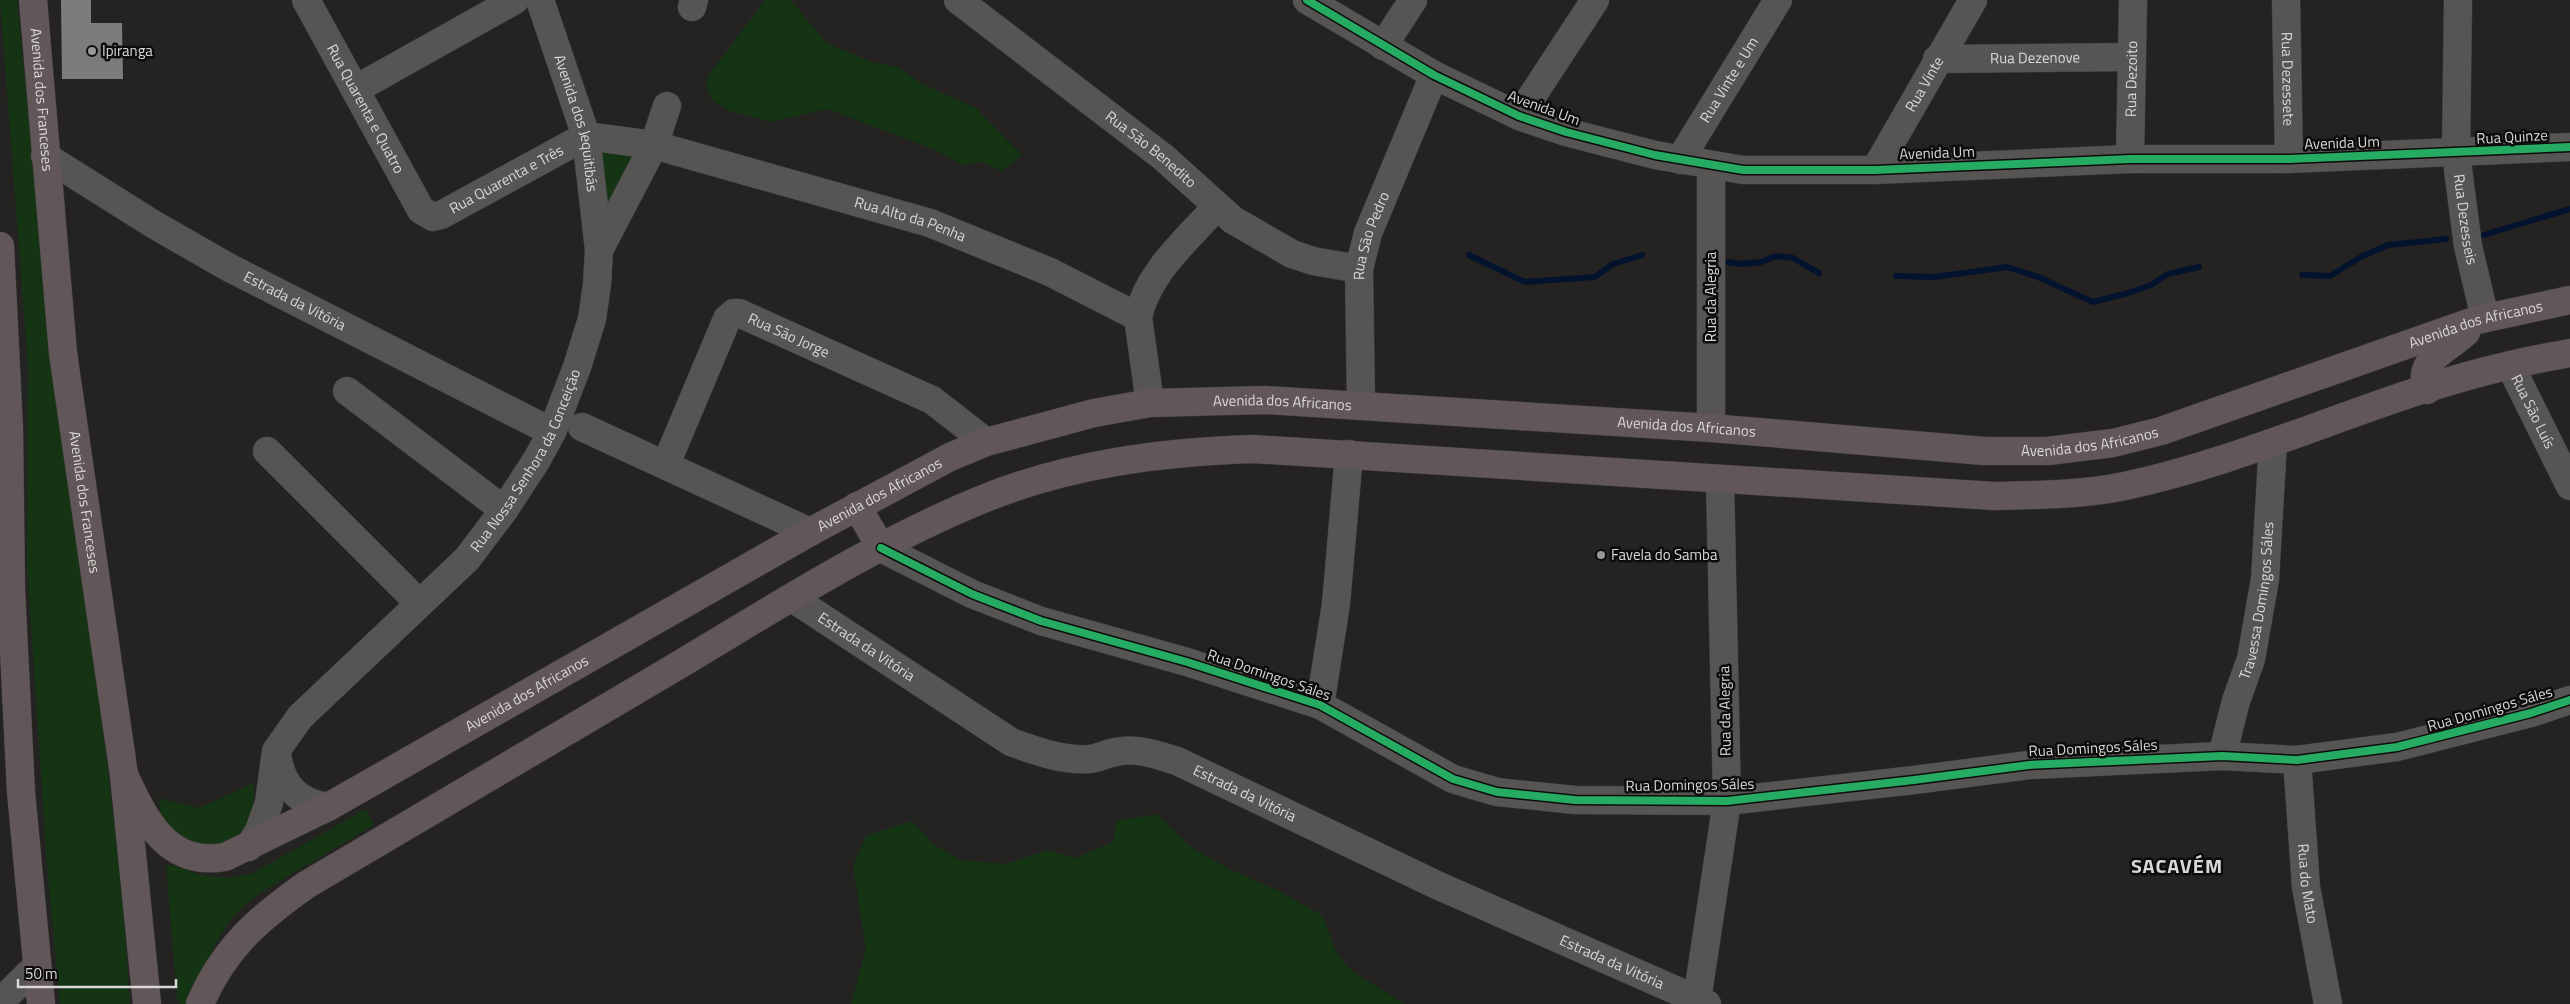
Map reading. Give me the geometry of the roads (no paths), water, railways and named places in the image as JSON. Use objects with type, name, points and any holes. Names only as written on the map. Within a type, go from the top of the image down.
[{"type":"main road","name":"Avenida dos Franceses","points":[[33,0],[63,353],[124,775],[147,1004]]},
{"type":"main road","points":[[0,246],[9,428],[11,590],[20,774],[41,1004]]},
{"type":"main road","name":"Avenida dos Africanos","points":[[124,775],[148,822],[166,842],[178,850],[192,857],[214,859],[249,847],[328,807],[810,532],[950,457],[986,442],[1094,413],[1150,404],[1256,400],[1711,428],[1984,450],[2048,451],[2113,443],[2161,431],[2481,319],[2570,300]]},
{"type":"main road","points":[[2427,390],[2424,373],[2430,359],[2481,319]]},
{"type":"main road","points":[[200,1004],[222,964],[241,936],[269,911],[306,885],[792,598],[881,548],[985,498],[1042,479],[1105,463],[1155,455],[1202,451],[1253,450],[1349,454],[1720,480],[1994,496],[2068,493],[2124,486],[2272,443],[2427,390],[2510,365],[2570,353]]},
{"type":"main road","points":[[857,506],[881,548]]},
{"type":"street","name":"Rua Quarenta e Quatro","points":[[306,0],[356,88],[421,210],[427,215]]},
{"type":"street","points":[[356,88],[515,0]]},
{"type":"street","name":"Avenida dos Jequitibás","points":[[540,0],[586,136],[599,250]]},
{"type":"street","name":"Rua São Benedito","points":[[958,0],[1163,157],[1217,206],[1241,224],[1292,254],[1313,261],[1359,269]]},
{"type":"street","name":"Avenida Um","points":[[1307,0],[1434,76],[1518,116],[1566,132],[1711,166],[1766,170],[1875,170],[2130,159],[2290,159],[2456,154]]},
{"type":"street","points":[[1383,46],[1413,0]]},
{"type":"street","points":[[1518,116],[1595,0]]},
{"type":"street","name":"Rua Vinte e Um","points":[[1680,160],[1778,0]]},
{"type":"street","name":"Rua Vinte","points":[[1875,170],[1937,59],[1973,0]]},
{"type":"street","name":"Rua Dezoito","points":[[2130,159],[2133,0]]},
{"type":"street","name":"Rua Dezessete","points":[[2286,0],[2290,159]]},
{"type":"street","name":"Rua Dezesseis","points":[[2458,0],[2456,154],[2468,246],[2481,319]]},
{"type":"street","name":"Rua Dezenove","points":[[1937,59],[2132,57]]},
{"type":"street","name":"Rua São Pedro","points":[[1360,405],[1359,269],[1368,233],[1434,76]]},
{"type":"street","name":"Rua Nossa Senhora da Conceição","points":[[249,847],[259,831],[269,803],[276,751],[300,716],[467,559],[504,510],[536,461],[552,432],[577,367],[592,319],[599,250],[654,145],[667,106]]},
{"type":"street","name":"Rua Alto da Penha","points":[[586,136],[654,145],[930,223],[1050,272],[1138,317]]},
{"type":"street","name":"Rua Quarenta e Três","points":[[427,215],[441,215],[586,136]]},
{"type":"street","name":"Rua Quinze","points":[[2456,154],[2570,148]]},
{"type":"street","name":"Estrada da Vitória","points":[[45,156],[153,224],[228,267],[552,432]]},
{"type":"street","name":"Rua da Alegria","points":[[1711,166],[1711,428]]},
{"type":"street","points":[[1150,404],[1138,317],[1144,297],[1151,281],[1217,206]]},
{"type":"street","name":"Rua São Jorge","points":[[666,464],[727,319],[739,313],[932,400],[986,442]]},
{"type":"street","name":"Rua São Luís","points":[[2510,365],[2570,486]]},
{"type":"street","points":[[346,391],[504,510]]},
{"type":"street","points":[[582,427],[666,464],[810,532]]},
{"type":"street","name":"Travessa Domingos Sáles","points":[[2222,756],[2236,701],[2251,658],[2266,579],[2272,443]]},
{"type":"street","points":[[266,452],[420,603]]},
{"type":"street","points":[[1320,705],[1336,604],[1349,454]]},
{"type":"street","name":"Rua da Alegria","points":[[1702,1002],[1727,801],[1720,480]]},
{"type":"street","name":"Rua Domingos Sáles","points":[[881,548],[972,594],[1041,621],[1187,662],[1320,705],[1453,779],[1497,792],[1575,800],[1727,801],[2029,765],[2222,756],[2296,760],[2397,748],[2531,713],[2570,700]]},
{"type":"street","name":"Estrada da Vitória","points":[[792,598],[1011,742],[1040,753],[1065,758],[1091,759],[1118,751],[1149,752],[1177,761],[1439,886],[1702,1002]]},
{"type":"street","points":[[276,751],[281,774],[289,789],[309,803],[328,807]]},
{"type":"street","name":"Rua do Mato","points":[[2296,760],[2306,887],[2328,1004]]},
{"type":"street","points":[[0,1002],[37,966]]},
{"type":"waterway","points":[[2480,236],[2570,209]]},
{"type":"waterway","points":[[2302,275],[2330,276],[2361,257],[2388,245],[2446,239]]},
{"type":"waterway","points":[[1469,255],[1525,282],[1595,277],[1613,264],[1642,255]]},
{"type":"waterway","points":[[1728,262],[1742,264],[1761,262],[1776,256],[1793,258],[1819,273]]},
{"type":"waterway","points":[[1896,276],[1934,277],[2007,267],[2038,277],[2093,302],[2151,285],[2168,274],[2199,267]]},
{"type":"place","name":"Ipiranga","points":[[92,51]]},
{"type":"place","name":"Favela do Samba","points":[[1601,555]]},
{"type":"district","name":"SACAVÉM","points":[[2177,866]]}]
